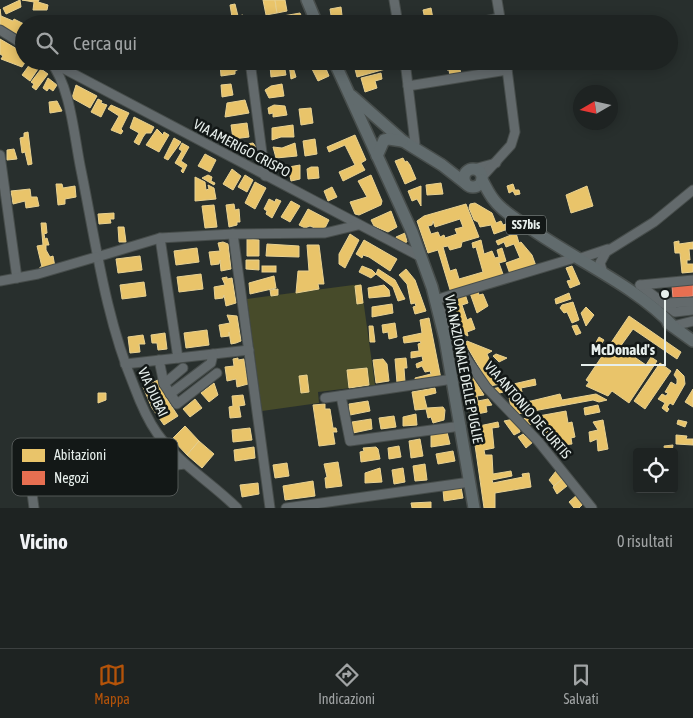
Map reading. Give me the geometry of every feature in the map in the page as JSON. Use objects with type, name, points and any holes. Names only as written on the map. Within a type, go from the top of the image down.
[{"type":"main road","points":[[306,0],[313,15]]},
{"type":"main road","name":"SS7bis","points":[[338,70],[348,93],[403,141],[442,165],[467,185],[494,200],[611,286],[693,341]]},
{"type":"main road","name":"VIA NAZIONALE DELLE PUGLIE","points":[[348,93],[421,257],[435,300],[452,379],[474,508]]},
{"type":"main road","points":[[363,125],[366,118],[373,115]]},
{"type":"main road","name":"VIA NAZIONALE DELLE PUGLIE","points":[[373,115],[377,156]]},
{"type":"main road","points":[[377,156],[384,140],[395,139],[403,141]]},
{"type":"main road","name":"SS7bis","points":[[442,165],[477,174],[494,200]]},
{"type":"main road","points":[[464,174],[477,174],[476,187],[467,185],[464,174]]},
{"type":"main road","name":"SS7bis","points":[[575,259],[592,261],[603,273],[637,290],[673,326]]},
{"type":"main road","name":"SS7bis","points":[[592,261],[611,286]]},
{"type":"street","points":[[394,0],[396,15]]},
{"type":"street","points":[[497,0],[499,15]]},
{"type":"street","points":[[0,30],[15,39]]},
{"type":"street","name":"VIA DUBAI","points":[[56,70],[65,96],[97,257],[125,364],[156,432],[161,438]]},
{"type":"street","name":"VIA AMERIGO CRISPO","points":[[68,70],[421,257]]},
{"type":"street","points":[[251,70],[265,176]]},
{"type":"street","points":[[406,70],[415,143]]},
{"type":"street","points":[[408,86],[486,70]]},
{"type":"street","points":[[477,174],[497,163],[511,146],[515,132],[507,70]]},
{"type":"street","points":[[0,155],[17,278]]},
{"type":"street","points":[[592,261],[654,222],[693,190]]},
{"type":"street","points":[[0,281],[97,257],[160,238],[233,234],[326,233],[358,225]]},
{"type":"street","points":[[233,234],[270,508]]},
{"type":"street","points":[[160,238],[178,358]]},
{"type":"street","points":[[603,273],[599,266],[601,260],[615,246]]},
{"type":"street","points":[[435,300],[575,259]]},
{"type":"street","points":[[637,290],[693,280]]},
{"type":"street","points":[[637,290],[676,312],[693,310]]},
{"type":"street","name":"VIA ANTONIO DE CURTIS","points":[[435,300],[466,358],[486,387],[538,441],[592,508]]},
{"type":"street","points":[[662,303],[693,302]]},
{"type":"street","points":[[673,326],[693,321]]},
{"type":"street","points":[[125,364],[249,350]]},
{"type":"street","points":[[170,394],[211,363],[213,354]]},
{"type":"street","points":[[159,360],[164,384],[177,404],[217,373]]},
{"type":"street","points":[[164,384],[183,368]]},
{"type":"street","points":[[325,398],[452,379]]},
{"type":"street","points":[[341,396],[350,441],[460,426]]},
{"type":"street","name":"VIA DUBAI","points":[[178,457],[237,508]]},
{"type":"street","points":[[178,465],[184,464]]},
{"type":"street","points":[[286,508],[470,482]]},
{"type":"green space","points":[[361,284],[375,385],[318,392],[319,403],[262,411],[247,299]]},
{"type":"building: Abitazioni","points":[[20,0],[21,7],[6,14],[3,8]]},
{"type":"building: Abitazioni","points":[[22,0],[39,0],[38,2],[48,5],[47,10],[33,10],[34,2]]},
{"type":"building: Abitazioni","points":[[263,0],[275,0],[277,13],[266,15]]},
{"type":"building: Abitazioni","points":[[275,0],[285,0],[287,11],[277,13]]},
{"type":"building: Abitazioni","points":[[235,4],[238,15],[232,15],[230,5]]},
{"type":"building: Abitazioni","points":[[341,7],[342,15],[331,15],[330,9]]},
{"type":"building: Abitazioni","points":[[431,8],[432,15],[424,15],[423,10]]},
{"type":"building: Abitazioni","points":[[0,9],[1,16],[13,21],[15,20],[15,33],[0,25]]},
{"type":"building: Abitazioni","points":[[0,39],[15,48],[15,64],[1,59],[3,56],[0,54]]},
{"type":"building: Abitazioni","points":[[26,70],[37,70],[30,81],[22,75]]},
{"type":"building: Abitazioni","points":[[40,70],[48,74],[36,90],[32,87],[34,84],[31,82]]},
{"type":"building: Abitazioni","points":[[220,70],[237,70],[235,74],[221,76]]},
{"type":"building: Abitazioni","points":[[270,70],[285,70],[286,75],[271,77]]},
{"type":"building: Abitazioni","points":[[290,70],[294,70],[296,77],[291,79]]},
{"type":"building: Abitazioni","points":[[312,70],[326,70],[329,76],[318,81]]},
{"type":"building: Abitazioni","points":[[355,70],[382,70],[357,77]]},
{"type":"building: Abitazioni","points":[[449,70],[460,70],[461,74],[450,76]]},
{"type":"building: Abitazioni","points":[[381,73],[382,79],[375,81],[377,88],[365,92],[361,78]]},
{"type":"building: Abitazioni","points":[[48,78],[57,85],[53,91],[49,88],[47,91],[43,88]]},
{"type":"building: Abitazioni","points":[[231,84],[233,95],[222,97],[221,85]]},
{"type":"building: Abitazioni","points":[[282,84],[284,96],[269,98],[265,90],[271,86]]},
{"type":"building: Abitazioni","points":[[76,85],[97,96],[90,108],[72,98]]},
{"type":"building: Abitazioni","points":[[98,99],[102,101],[101,103],[107,105],[101,117],[91,112]]},
{"type":"building: Abitazioni","points":[[245,100],[249,113],[225,117],[227,103]]},
{"type":"building: Abitazioni","points":[[57,101],[62,111],[50,113],[49,102]]},
{"type":"building: Abitazioni","points":[[111,105],[129,113],[121,129],[123,131],[121,134],[111,130],[119,116],[108,109]]},
{"type":"building: Abitazioni","points":[[274,105],[285,106],[287,115],[273,117],[273,113],[269,114],[268,108]]},
{"type":"building: Abitazioni","points":[[311,108],[313,123],[301,125],[299,109]]},
{"type":"building: Abitazioni","points":[[134,117],[154,127],[151,133],[146,133],[139,145],[134,142],[139,133],[130,128]]},
{"type":"building: Abitazioni","points":[[247,123],[249,137],[233,139],[231,125]]},
{"type":"building: Abitazioni","points":[[293,125],[294,137],[281,137],[272,140],[272,128]]},
{"type":"building: Abitazioni","points":[[157,129],[163,135],[164,132],[169,135],[159,152],[146,145]]},
{"type":"building: Abitazioni","points":[[28,132],[32,164],[28,165],[25,152],[22,153],[20,138],[24,137],[24,133]]},
{"type":"building: Abitazioni","points":[[355,135],[366,160],[361,163],[365,170],[343,181],[339,172],[355,165],[345,145],[329,152],[327,147]]},
{"type":"building: Abitazioni","points":[[174,138],[181,142],[168,160],[164,158]]},
{"type":"building: Abitazioni","points":[[315,139],[317,154],[305,156],[303,141]]},
{"type":"building: Abitazioni","points":[[182,143],[189,147],[181,161],[187,165],[183,173],[181,171],[183,168],[175,163],[182,151],[179,149]]},
{"type":"building: Abitazioni","points":[[253,143],[256,147],[253,158],[235,150],[234,146]]},
{"type":"building: Abitazioni","points":[[295,143],[297,156],[276,158],[273,147],[282,148]]},
{"type":"building: Abitazioni","points":[[14,149],[17,159],[7,160],[7,150]]},
{"type":"building: Abitazioni","points":[[205,154],[216,160],[210,172],[198,166]]},
{"type":"building: Abitazioni","points":[[403,158],[410,165],[416,179],[405,184],[395,161]]},
{"type":"building: Abitazioni","points":[[300,165],[300,179],[291,181],[290,176],[284,175],[283,168]]},
{"type":"building: Abitazioni","points":[[318,167],[319,178],[308,179],[307,169]]},
{"type":"building: Abitazioni","points":[[232,169],[241,176],[233,190],[223,184]]},
{"type":"building: Abitazioni","points":[[208,175],[212,177],[211,181],[215,183],[214,185],[202,178]]},
{"type":"building: Abitazioni","points":[[245,175],[253,180],[247,192],[238,187]]},
{"type":"building: Abitazioni","points":[[371,175],[382,201],[381,205],[359,215],[355,214],[350,202],[367,197],[358,181]]},
{"type":"building: Abitazioni","points":[[195,177],[205,182],[206,190],[209,189],[208,185],[214,188],[216,199],[195,201]]},
{"type":"building: Abitazioni","points":[[255,182],[266,188],[255,209],[245,203]]},
{"type":"building: Abitazioni","points":[[441,183],[443,194],[427,195],[426,185]]},
{"type":"building: Abitazioni","points":[[56,184],[62,184],[63,188],[75,186],[76,197],[65,199],[65,204],[58,205]]},
{"type":"building: Abitazioni","points":[[513,184],[515,190],[519,190],[520,194],[515,195],[513,191],[509,193],[507,186]]},
{"type":"building: Abitazioni","points":[[421,186],[421,206],[417,199],[412,201],[408,191]]},
{"type":"building: Abitazioni","points":[[587,186],[593,206],[571,213],[566,195]]},
{"type":"building: Abitazioni","points":[[332,187],[337,197],[328,201],[324,191]]},
{"type":"building: Abitazioni","points":[[30,189],[31,197],[37,197],[39,206],[26,208],[25,201],[13,204],[11,191]]},
{"type":"building: Abitazioni","points":[[269,199],[275,202],[276,199],[281,201],[272,218],[266,214],[267,211],[264,209]]},
{"type":"building: Abitazioni","points":[[291,201],[300,206],[290,222],[281,217]]},
{"type":"building: Abitazioni","points":[[475,203],[492,213],[496,223],[501,221],[503,225],[506,224],[508,229],[494,234],[491,225],[480,227],[478,222],[474,220],[469,208],[470,204]]},
{"type":"building: Abitazioni","points":[[234,204],[235,210],[239,209],[240,222],[229,227],[226,205]]},
{"type":"building: Abitazioni","points":[[466,204],[479,237],[462,242],[461,247],[450,250],[448,246],[443,247],[450,271],[456,269],[459,279],[483,272],[476,247],[473,248],[472,243],[481,240],[484,254],[492,251],[495,258],[499,257],[497,250],[502,248],[506,261],[499,263],[504,277],[451,293],[438,250],[428,253],[417,221],[424,216]],"holes":[[[460,219],[463,227],[455,229],[457,234],[445,238],[444,235],[440,237],[438,232],[431,234],[428,226],[432,225],[433,221],[435,227]]]},
{"type":"building: Abitazioni","points":[[214,205],[217,227],[205,228],[202,206]]},
{"type":"building: Abitazioni","points":[[308,209],[329,220],[325,228],[317,229],[310,226],[305,228],[299,225]]},
{"type":"building: Abitazioni","points":[[391,211],[397,227],[388,232],[374,226],[371,220]]},
{"type":"building: Abitazioni","points":[[114,213],[114,219],[110,219],[111,223],[99,224],[98,214]]},
{"type":"building: Abitazioni","points":[[41,223],[46,223],[47,233],[44,234],[49,245],[46,245],[46,250],[50,257],[53,256],[55,267],[40,272],[40,267],[42,267],[37,246],[43,245]]},
{"type":"building: Abitazioni","points":[[118,227],[124,227],[126,242],[119,242]]},
{"type":"building: Abitazioni","points":[[405,233],[407,242],[399,244],[396,237]]},
{"type":"building: Abitazioni","points":[[516,233],[519,243],[521,242],[532,255],[536,266],[510,274],[506,263],[520,258],[514,244],[506,247],[504,242],[498,245],[496,241]]},
{"type":"building: Abitazioni","points":[[350,234],[359,240],[345,268],[339,264],[339,254]]},
{"type":"building: Abitazioni","points":[[247,239],[259,240],[259,256],[247,256]]},
{"type":"building: Abitazioni","points":[[364,240],[397,259],[390,271],[369,257],[363,255],[362,258],[356,254]]},
{"type":"building: Abitazioni","points":[[679,241],[679,244],[693,242],[693,249],[689,249],[690,260],[687,260],[687,264],[693,264],[693,272],[682,273],[680,253],[675,253],[674,242]]},
{"type":"building: Abitazioni","points":[[218,243],[228,244],[231,269],[221,271],[220,260],[219,264],[211,265],[209,252],[220,251]]},
{"type":"building: Abitazioni","points":[[267,244],[299,246],[299,257],[266,256]]},
{"type":"building: Abitazioni","points":[[307,245],[319,245],[324,284],[318,284],[319,289],[296,293],[298,271],[309,271]]},
{"type":"building: Abitazioni","points":[[197,248],[199,262],[176,265],[174,251]]},
{"type":"building: Abitazioni","points":[[140,256],[142,270],[118,273],[116,259]]},
{"type":"building: Abitazioni","points":[[246,260],[259,260],[259,270],[246,269]]},
{"type":"building: Abitazioni","points":[[262,266],[276,266],[276,272],[262,272]]},
{"type":"building: Abitazioni","points":[[362,266],[376,274],[371,278],[359,272]]},
{"type":"building: Abitazioni","points":[[572,266],[580,284],[570,288],[567,281],[571,280],[566,268]]},
{"type":"building: Abitazioni","points":[[378,269],[395,280],[405,299],[398,301],[393,287],[376,274]]},
{"type":"building: Abitazioni","points":[[406,269],[415,280],[426,311],[415,314],[413,307],[416,306],[415,303],[411,304],[407,284],[399,275]]},
{"type":"building: Abitazioni","points":[[201,274],[203,289],[179,292],[177,277]]},
{"type":"building: Abitazioni","points":[[274,276],[276,288],[250,294],[249,283]]},
{"type":"building: Abitazioni","points":[[227,277],[227,279],[232,278],[236,303],[226,306],[224,295],[223,298],[215,299],[214,287],[225,285],[222,278]]},
{"type":"building: Abitazioni","points":[[144,282],[146,296],[122,299],[120,285]]},
{"type":"building: Abitazioni","points":[[361,285],[363,303],[357,304],[355,286]]},
{"type":"building: Abitazioni","points":[[384,285],[389,290],[390,296],[369,298],[368,288]]},
{"type":"building: Abitazioni","points":[[278,289],[278,295],[271,296],[270,290]]},
{"type":"building: Abitazioni","points":[[478,291],[479,295],[483,294],[488,306],[477,313],[470,293]]},
{"type":"building: Abitazioni","points":[[569,293],[571,299],[556,304],[555,299]]},
{"type":"building: Abitazioni","points":[[465,294],[468,303],[462,305],[467,320],[471,318],[475,329],[467,332],[468,336],[460,332],[452,315],[448,316],[445,307],[449,305],[447,300]]},
{"type":"building: Abitazioni","points":[[573,302],[579,320],[572,323],[567,312],[564,313],[560,308],[562,305]]},
{"type":"building: Abitazioni","points":[[392,304],[393,313],[372,317],[372,307]]},
{"type":"building: Abitazioni","points":[[586,307],[594,315],[586,326],[581,313]]},
{"type":"building: Abitazioni","points":[[227,315],[237,316],[241,341],[231,344],[229,332],[229,336],[221,337],[219,325],[230,323]]},
{"type":"building: Abitazioni","points":[[629,316],[681,352],[677,359],[633,329],[620,347],[646,365],[651,357],[657,361],[629,403],[612,391],[608,396],[586,386],[589,382],[586,380]]},
{"type":"building: Abitazioni","points":[[429,318],[441,379],[416,383],[415,378],[431,374],[430,371],[425,372],[422,366],[417,368],[416,364],[423,361],[422,356],[411,358],[411,352],[419,351],[418,344],[421,343],[420,341],[404,343],[403,337],[422,333],[420,320]]},
{"type":"building: Abitazioni","points":[[395,323],[397,337],[389,339],[388,332],[383,333],[382,325]]},
{"type":"building: Abitazioni","points":[[577,325],[581,333],[576,335],[572,326]]},
{"type":"building: Abitazioni","points":[[369,326],[373,326],[375,342],[370,342]]},
{"type":"building: Abitazioni","points":[[207,330],[209,345],[186,348],[184,333]]},
{"type":"building: Abitazioni","points":[[165,333],[167,349],[158,350],[157,343],[152,343],[151,335]]},
{"type":"building: Abitazioni","points":[[143,335],[145,344],[139,344],[140,352],[130,353],[128,337]]},
{"type":"building: Abitazioni","points":[[599,337],[604,340],[598,349],[594,346]]},
{"type":"building: Abitazioni","points":[[467,341],[492,351],[487,354],[493,368],[498,366],[500,371],[497,372],[500,384],[490,386],[465,343]]},
{"type":"building: Abitazioni","points":[[496,354],[507,358],[499,362],[493,356]]},
{"type":"building: Abitazioni","points":[[238,358],[238,360],[244,359],[248,384],[237,387],[236,379],[227,381],[225,367],[234,366],[233,359]]},
{"type":"building: Abitazioni","points":[[406,358],[407,368],[404,368],[405,382],[397,383],[395,359]]},
{"type":"building: Abitazioni","points":[[383,359],[387,364],[389,381],[376,383],[373,360]]},
{"type":"building: Abitazioni","points":[[460,361],[463,361],[484,395],[477,396],[478,401],[488,399],[492,405],[486,406],[487,412],[477,414],[479,426],[472,427]]},
{"type":"building: Abitazioni","points":[[660,363],[671,371],[645,409],[634,401]]},
{"type":"building: Abitazioni","points":[[367,368],[369,385],[349,388],[347,370]]},
{"type":"building: Abitazioni","points":[[677,369],[684,376],[685,384],[673,405],[670,403],[667,407],[669,409],[667,412],[662,408],[665,403],[658,399],[662,394],[666,396],[668,393],[665,392],[671,382],[676,385],[677,379],[674,375]]},
{"type":"building: Abitazioni","points":[[307,375],[309,392],[301,393],[299,376]]},
{"type":"building: Abitazioni","points":[[535,379],[536,385],[521,388],[520,398],[525,397],[526,401],[531,401],[560,394],[562,400],[596,394],[607,400],[599,402],[593,400],[517,414],[511,408],[508,391],[495,394],[492,389]]},
{"type":"building: Abitazioni","points":[[158,380],[167,399],[152,408],[143,387]]},
{"type":"building: Abitazioni","points":[[214,383],[218,395],[209,402],[201,393]]},
{"type":"building: Abitazioni","points":[[435,388],[436,393],[424,396],[427,408],[443,407],[445,410],[444,420],[433,423],[431,417],[428,418],[426,409],[415,410],[412,392]]},
{"type":"building: Abitazioni","points":[[693,389],[693,407],[685,402]]},
{"type":"building: Abitazioni","points":[[98,393],[106,393],[106,400],[98,403]]},
{"type":"building: Abitazioni","points":[[243,395],[245,405],[239,406],[241,417],[230,418],[229,407],[233,406],[232,396]]},
{"type":"building: Abitazioni","points":[[167,399],[178,416],[164,425],[152,408]]},
{"type":"building: Abitazioni","points":[[195,399],[202,408],[190,417],[183,409]]},
{"type":"building: Abitazioni","points":[[368,401],[370,411],[350,415],[349,404]]},
{"type":"building: Abitazioni","points":[[325,404],[325,409],[330,409],[333,428],[336,428],[337,432],[333,432],[335,444],[319,446],[313,405]]},
{"type":"building: Abitazioni","points":[[598,405],[600,412],[585,415],[584,408]]},
{"type":"building: Abitazioni","points":[[566,411],[568,423],[572,422],[575,437],[571,438],[572,444],[561,445],[559,437],[544,438],[541,422],[527,425],[522,419]]},
{"type":"building: Abitazioni","points":[[416,414],[417,425],[403,426],[403,417]]},
{"type":"building: Abitazioni","points":[[394,416],[396,427],[381,429],[379,418]]},
{"type":"building: Abitazioni","points":[[371,419],[372,429],[353,433],[352,422]]},
{"type":"building: Abitazioni","points":[[514,419],[520,432],[514,435],[504,421]]},
{"type":"building: Abitazioni","points":[[603,420],[608,449],[598,451],[597,439],[590,442],[589,432],[598,430],[593,422]]},
{"type":"building: Abitazioni","points":[[678,420],[687,422],[685,427],[677,424]]},
{"type":"building: Abitazioni","points":[[498,422],[499,427],[492,428],[494,448],[484,450],[485,455],[492,455],[493,474],[511,471],[512,476],[492,480],[493,483],[523,477],[522,474],[529,473],[531,487],[495,493],[495,508],[484,508],[475,445],[482,443],[479,426]]},
{"type":"building: Abitazioni","points":[[185,426],[199,441],[187,455],[178,445],[178,438],[173,438]]},
{"type":"building: Abitazioni","points":[[250,428],[252,440],[233,442],[232,430]]},
{"type":"building: Abitazioni","points":[[447,432],[450,444],[431,447],[431,435]]},
{"type":"building: Abitazioni","points":[[523,434],[526,437],[529,435],[533,442],[526,448],[518,437]]},
{"type":"building: Abitazioni","points":[[676,435],[687,436],[686,439],[693,439],[693,445],[676,444]]},
{"type":"building: Abitazioni","points":[[420,439],[423,456],[411,458],[409,441]]},
{"type":"building: Abitazioni","points":[[199,441],[214,454],[202,468],[187,455]]},
{"type":"building: Abitazioni","points":[[673,445],[673,448],[664,448],[664,446]]},
{"type":"building: Abitazioni","points":[[399,446],[401,457],[389,459],[388,448]]},
{"type":"building: Abitazioni","points":[[254,447],[255,458],[235,461],[234,450]]},
{"type":"building: Abitazioni","points":[[376,447],[380,459],[361,462],[360,452],[364,451],[363,448]]},
{"type":"building: Abitazioni","points":[[453,451],[455,461],[438,464],[436,454]]},
{"type":"building: Abitazioni","points":[[338,462],[342,486],[326,488],[325,478],[327,477],[324,464]]},
{"type":"building: Abitazioni","points":[[287,463],[289,476],[275,478],[273,465]]},
{"type":"building: Abitazioni","points":[[425,464],[427,480],[415,481],[413,466]]},
{"type":"building: Abitazioni","points":[[380,468],[382,482],[365,483],[365,473]]},
{"type":"building: Abitazioni","points":[[403,468],[405,482],[394,484],[392,470]]},
{"type":"building: Abitazioni","points":[[556,471],[562,479],[554,486],[549,480]]},
{"type":"building: Abitazioni","points":[[562,479],[567,486],[557,494],[553,487]]},
{"type":"building: Abitazioni","points":[[313,481],[315,496],[285,500],[283,486]]},
{"type":"building: Abitazioni","points":[[258,483],[259,494],[242,497],[240,485]]},
{"type":"building: Abitazioni","points":[[461,487],[463,498],[444,501],[443,490]]},
{"type":"building: Abitazioni","points":[[578,494],[585,502],[579,508],[574,508],[569,502]]},
{"type":"building: Abitazioni","points":[[431,502],[431,508],[412,508],[411,503]]},
{"type":"building: Negozi","points":[[693,284],[693,296],[673,298],[672,286]]},
{"type":"place","name":"McDonald's","points":[[665,294]]}]
